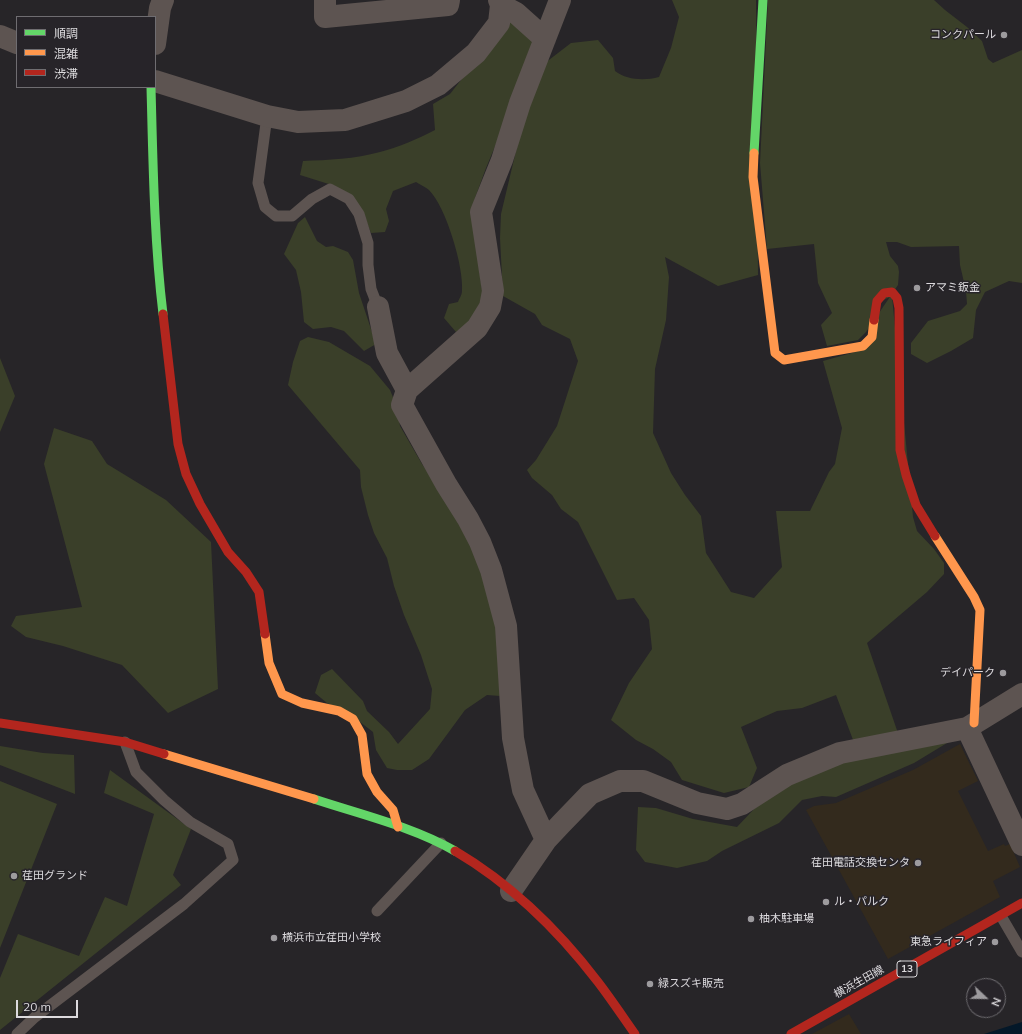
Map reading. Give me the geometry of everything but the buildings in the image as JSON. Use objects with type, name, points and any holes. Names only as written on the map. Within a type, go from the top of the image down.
[{"type":"street","points":[[156,37],[160,8],[163,0]]},
{"type":"street","points":[[325,0],[325,17],[448,5],[449,0]]},
{"type":"street","points":[[546,840],[523,790],[512,738],[506,626],[491,570],[480,542],[468,519],[402,405],[407,390],[477,328],[490,306],[494,291],[481,212],[502,160],[520,104],[560,0]]},
{"type":"street","points":[[763,0],[752,177],[772,336],[776,353],[784,360],[863,346],[872,337],[877,302],[884,293],[892,292],[897,298],[899,308],[900,450],[906,475],[916,505],[974,597],[980,610],[970,726],[1022,845]]},
{"type":"street","points":[[156,81],[267,116],[298,122],[346,120],[412,98],[438,85],[476,53],[498,23],[500,2],[516,13],[545,39]]},
{"type":"street","points":[[0,36],[16,43]]},
{"type":"street","points":[[151,88],[153,184],[159,278],[178,444],[186,474],[200,504],[228,552],[246,572],[259,592],[269,663],[282,694],[302,703],[338,711],[353,719],[362,735],[367,774],[377,792],[393,810],[398,827]]},
{"type":"street","points":[[378,308],[388,353],[407,390]]},
{"type":"street","points":[[511,891],[546,840],[560,824],[590,794],[620,781],[643,781],[697,803],[727,809],[742,804],[787,775],[840,753],[970,726],[1022,694]]},
{"type":"street","points":[[0,723],[125,742],[297,794],[398,827],[441,843],[472,861],[511,891],[535,912],[562,939],[598,982],[635,1034]]},
{"type":"street","name":"横浜生田線","points":[[791,1034],[1022,903]]},
{"type":"lane","points":[[267,116],[258,183],[265,207],[276,216],[292,216],[312,199],[330,189],[349,199],[359,214],[368,243],[368,265],[371,289],[378,308]]},
{"type":"lane","points":[[17,1034],[35,1017],[184,904],[233,860],[228,844],[190,822],[164,800],[136,772],[125,742]]},
{"type":"lane","points":[[377,911],[441,843]]},
{"type":"lane","points":[[1001,916],[1022,952]]},
{"type":"shaded area","points":[[960,744],[978,781],[958,791],[988,851],[1004,844],[1005,846],[1010,844],[1020,867],[993,881],[1000,897],[888,959],[806,810],[814,806],[836,803],[913,770]]},
{"type":"shaded area","points":[[849,1014],[861,1034],[812,1034]]},
{"type":"green space","points":[[672,0],[756,0],[758,275],[718,286],[665,257],[669,277],[666,320],[655,369],[653,433],[671,473],[701,516],[706,553],[731,592],[754,598],[782,567],[776,511],[810,511],[829,472],[835,464],[842,428],[823,361],[866,349],[879,302],[892,296],[913,517],[917,531],[934,549],[944,563],[944,574],[927,592],[867,643],[900,739],[855,745],[836,695],[802,708],[777,711],[741,727],[757,768],[749,787],[724,793],[682,780],[671,762],[653,749],[636,740],[611,720],[629,683],[652,649],[649,620],[634,598],[617,600],[578,522],[561,509],[552,495],[532,478],[527,470],[536,460],[557,426],[578,361],[570,339],[542,325],[535,314],[503,296],[500,238],[501,214],[521,130],[545,63],[571,43],[598,40],[613,58],[615,71],[630,78],[636,79],[659,77],[671,48],[679,17]]},
{"type":"green space","points":[[768,0],[934,0],[982,41],[988,59],[993,63],[1022,50],[1022,283],[1009,281],[985,292],[976,310],[973,338],[927,363],[911,354],[911,343],[928,321],[960,311],[967,304],[966,291],[960,265],[959,246],[911,247],[897,242],[886,242],[890,256],[898,266],[898,285],[866,332],[858,340],[827,346],[821,325],[832,313],[818,283],[814,244],[767,249],[760,163]]},
{"type":"green space","points":[[505,13],[537,45],[475,198],[472,217],[484,304],[471,323],[456,332],[444,318],[449,304],[458,302],[462,294],[460,267],[453,238],[442,210],[429,190],[416,182],[393,191],[386,209],[389,221],[385,232],[371,233],[361,208],[335,186],[300,175],[303,161],[342,159],[371,154],[415,140],[435,130],[433,104],[450,94],[479,57]]},
{"type":"green space","points":[[305,217],[317,241],[326,247],[333,246],[348,252],[353,260],[359,293],[376,344],[364,351],[344,331],[331,327],[313,329],[304,322],[301,292],[296,270],[284,254],[298,223]]},
{"type":"green space","points":[[308,337],[329,342],[370,366],[390,390],[397,407],[400,426],[422,464],[471,535],[500,626],[500,696],[487,695],[465,710],[429,759],[412,770],[387,768],[376,750],[373,732],[351,715],[327,703],[315,693],[321,675],[332,669],[363,701],[367,711],[389,732],[398,744],[430,709],[432,689],[421,655],[404,615],[394,586],[387,558],[374,533],[368,515],[361,487],[360,470],[288,385],[293,362],[300,341]]},
{"type":"green space","points":[[0,358],[15,396],[0,432]]},
{"type":"green space","points":[[54,428],[92,441],[107,464],[166,500],[211,542],[218,689],[168,713],[122,665],[63,646],[26,637],[11,626],[16,616],[82,607],[44,464]]},
{"type":"green space","points":[[941,738],[947,743],[914,763],[836,797],[822,796],[802,800],[779,823],[722,851],[707,861],[677,868],[645,862],[636,850],[638,807],[656,808],[693,819],[737,827],[754,809],[810,769]]},
{"type":"green space","points":[[0,746],[43,753],[74,755],[75,794],[0,765]]},
{"type":"green space","points":[[110,770],[191,829],[173,875],[181,885],[0,1030],[0,978],[18,934],[79,956],[105,897],[127,906],[154,814],[104,793]]},
{"type":"green space","name":"荏田グランド","points":[[0,781],[57,804],[0,948]]},
{"type":"water","points":[[1022,1022],[1022,1034],[984,1034]]},
{"type":"traffic: fast","points":[[754,153],[763,0]]},
{"type":"traffic: fast","points":[[151,88],[156,229],[163,314]]},
{"type":"traffic: fast","points":[[314,799],[404,828],[439,842],[455,851]]},
{"type":"traffic: slow","points":[[754,153],[753,177],[775,353],[784,360],[863,346],[872,337],[874,320]]},
{"type":"traffic: slow","points":[[935,536],[974,597],[980,610],[974,723]]},
{"type":"traffic: slow","points":[[265,634],[269,663],[282,694],[302,703],[339,711],[353,719],[362,735],[367,774],[377,792],[393,810],[398,827]]},
{"type":"traffic: slow","points":[[164,754],[314,799]]},
{"type":"traffic: jam","points":[[874,320],[877,301],[884,293],[892,292],[897,298],[899,308],[900,450],[906,475],[916,505],[935,536]]},
{"type":"traffic: jam","points":[[163,314],[178,444],[186,474],[200,504],[228,552],[246,572],[259,592],[265,634]]},
{"type":"traffic: jam","points":[[0,723],[125,742],[164,754]]},
{"type":"traffic: jam","points":[[455,851],[495,878],[533,910],[550,927],[583,963],[635,1034]]},
{"type":"traffic: jam","points":[[791,1034],[1022,903]]},
{"type":"place","name":"コンクパール","points":[[1004,35]]},
{"type":"place","name":"アマミ鈑金","points":[[917,288]]},
{"type":"place","name":"デイパーク","points":[[1003,673]]},
{"type":"place","name":"荏田電話交換センタ","points":[[918,863]]},
{"type":"place","name":"荏田グランド","points":[[14,876]]},
{"type":"place","name":"ル・パルク","points":[[826,902]]},
{"type":"place","name":"柚木駐車場","points":[[751,919]]},
{"type":"place","name":"横浜市立荏田小学校","points":[[274,938]]},
{"type":"place","name":"東急ライフィア","points":[[995,942]]},
{"type":"place","name":"緑スズキ販売","points":[[650,984]]}]
